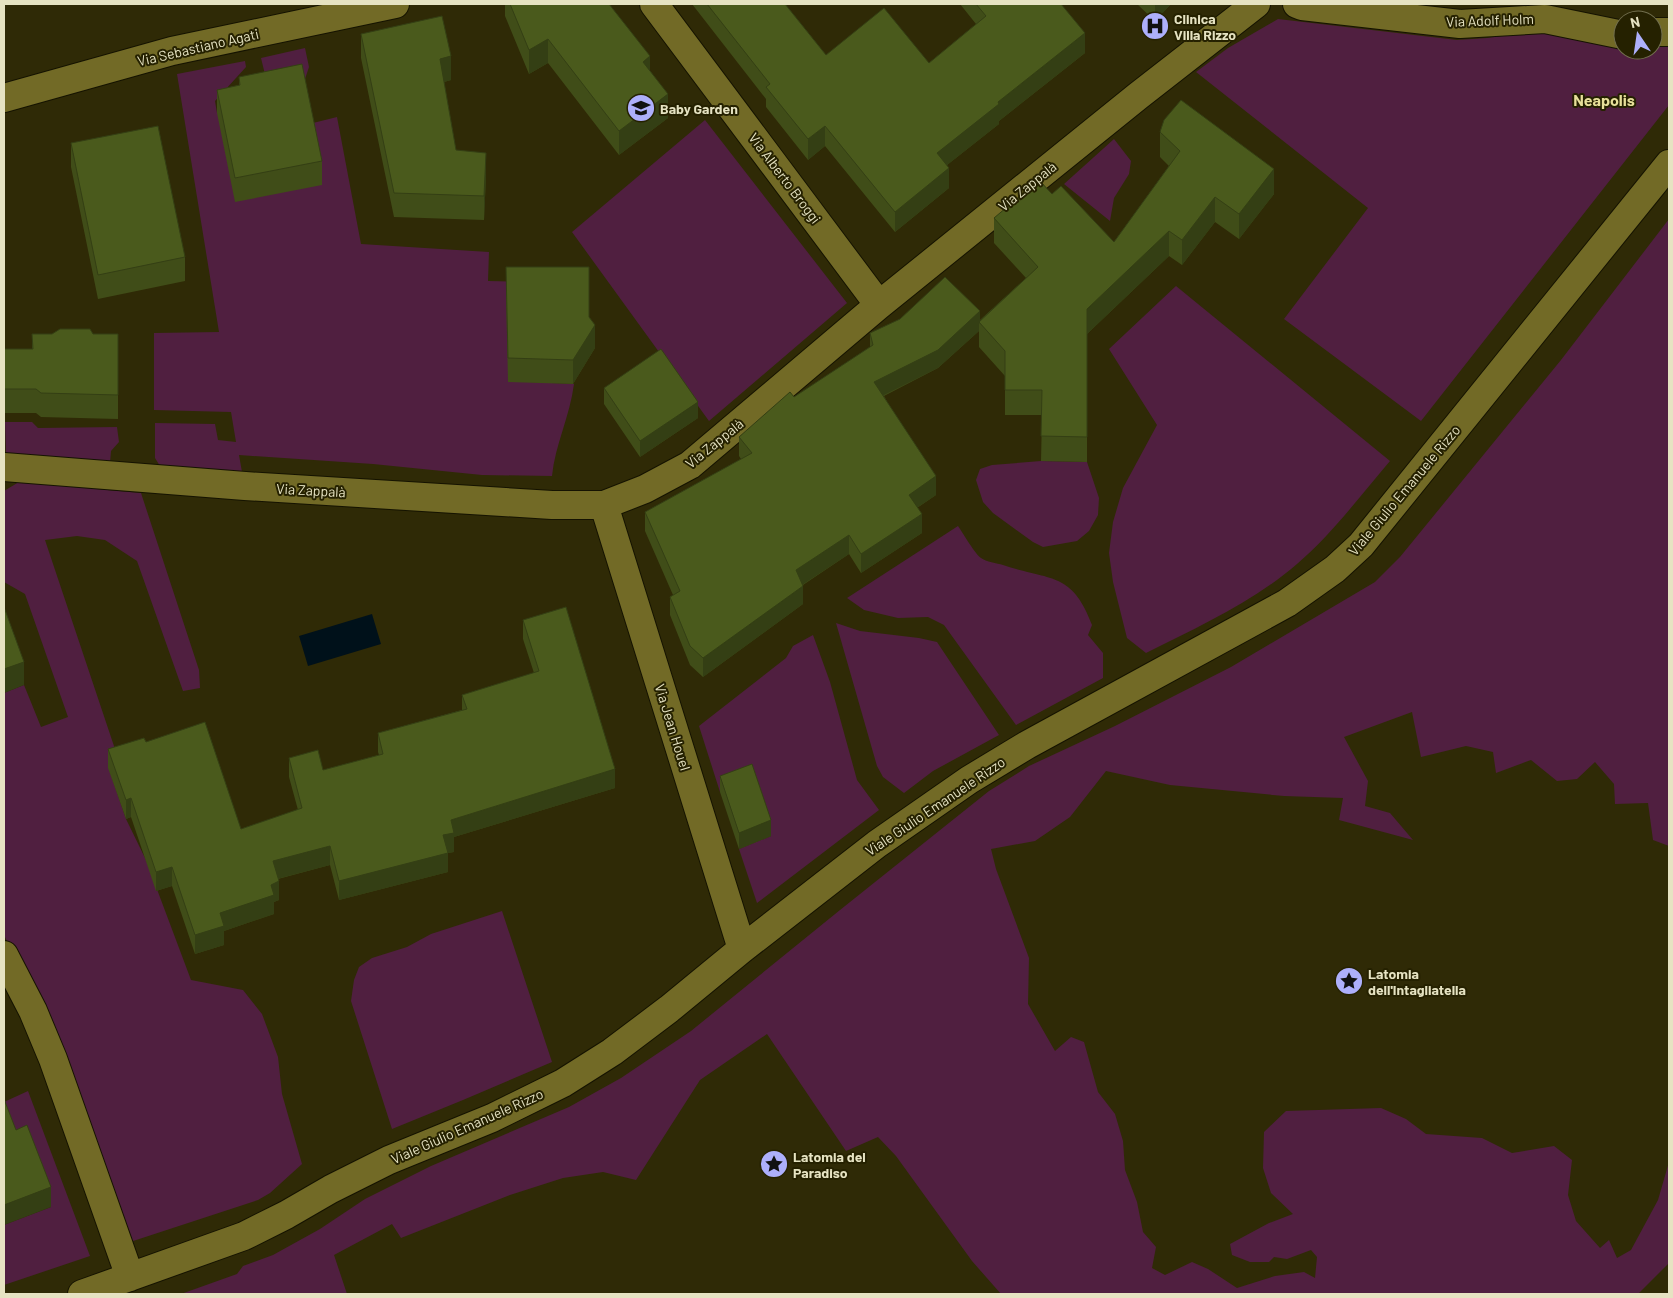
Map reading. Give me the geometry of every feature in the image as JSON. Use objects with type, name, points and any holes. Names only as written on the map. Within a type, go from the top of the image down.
[{"type":"street","name":"Via Sebastiano Agati","points":[[4,98],[172,51],[395,4]]},
{"type":"street","name":"Via Alberto Broggi","points":[[654,4],[880,305]]},
{"type":"street","name":"Via Zappalà","points":[[4,468],[284,489],[552,505],[604,504],[645,490],[690,465],[880,305],[1138,96],[1256,4]]},
{"type":"street","name":"Via Adolf Holm","points":[[1296,4],[1460,24],[1544,19],[1613,33]]},
{"type":"street","name":"Viale Giulio Emanuele Rizzo","points":[[82,1294],[244,1236],[381,1164],[492,1118],[564,1083],[612,1052],[877,844],[969,780],[1027,745],[1288,603],[1335,569],[1361,545],[1669,164]]},
{"type":"street","name":"Via Jean Houel","points":[[604,504],[742,949]]},
{"type":"street","points":[[4,956],[33,1011],[53,1059],[130,1277]]},
{"type":"shaded area","points":[[1278,19],[1457,40],[1545,30],[1613,46],[1613,60],[1663,60],[1663,44],[1669,44],[1669,105],[1421,421],[1284,319],[1368,208],[1196,72],[1228,48]]},
{"type":"shaded area","points":[[305,48],[309,67],[302,88],[270,95],[261,58]]},
{"type":"shaded area","points":[[245,61],[246,67],[215,101],[217,113],[309,124],[337,117],[361,244],[489,252],[488,281],[538,282],[508,381],[574,384],[552,476],[482,475],[373,464],[239,455],[242,472],[160,466],[155,458],[155,423],[215,424],[218,440],[236,442],[231,412],[154,410],[154,333],[219,332],[177,74]]},
{"type":"shaded area","points":[[705,120],[847,303],[709,421],[572,232]]},
{"type":"shaded area","points":[[1114,139],[1131,161],[1129,174],[1114,198],[1110,221],[1064,184]]},
{"type":"shaded area","points":[[1669,219],[1669,846],[1653,840],[1648,803],[1615,804],[1614,784],[1595,762],[1577,779],[1557,781],[1531,760],[1496,773],[1493,752],[1466,746],[1421,757],[1412,712],[1344,737],[1368,781],[1365,806],[1390,813],[1413,840],[1339,820],[1343,798],[1284,796],[1170,785],[1106,771],[1070,817],[1035,841],[991,849],[996,869],[1029,958],[1028,1004],[1055,1051],[1071,1037],[1084,1042],[1098,1092],[1115,1114],[1123,1141],[1125,1170],[1137,1202],[1143,1232],[1156,1247],[1152,1268],[1165,1275],[1192,1262],[1208,1269],[1237,1288],[1275,1276],[1304,1272],[1315,1278],[1317,1257],[1311,1250],[1287,1259],[1274,1257],[1269,1262],[1250,1262],[1232,1255],[1230,1244],[1269,1223],[1293,1214],[1271,1193],[1263,1168],[1264,1132],[1286,1111],[1381,1108],[1406,1119],[1426,1134],[1482,1138],[1512,1153],[1554,1146],[1572,1160],[1568,1195],[1576,1221],[1600,1248],[1609,1240],[1617,1258],[1631,1250],[1658,1200],[1669,1162],[1669,1263],[1638,1294],[1001,1294],[972,1261],[896,1156],[878,1137],[846,1151],[767,1034],[700,1080],[636,1180],[603,1172],[563,1178],[510,1195],[401,1238],[392,1224],[334,1255],[347,1294],[181,1294],[237,1274],[243,1266],[273,1255],[320,1229],[365,1199],[431,1166],[569,1107],[621,1078],[691,1031],[989,791],[1029,766],[1115,726],[1231,667],[1375,582],[1400,557],[1561,360]]},
{"type":"shaded area","points":[[1176,286],[1390,461],[1322,540],[1280,578],[1244,602],[1146,653],[1127,638],[1113,582],[1109,553],[1113,522],[1123,488],[1157,425],[1109,349]]},
{"type":"shaded area","points":[[5,422],[32,422],[38,428],[117,427],[119,442],[111,451],[110,463],[6,453]]},
{"type":"shaded area","points":[[1041,461],[1087,462],[1099,498],[1098,515],[1089,531],[1077,541],[1043,547],[993,513],[983,502],[976,480],[980,469],[992,465]]},
{"type":"shaded area","points":[[19,482],[141,493],[199,670],[200,688],[183,691],[137,561],[105,540],[77,536],[45,540],[120,764],[109,769],[126,819],[146,860],[191,980],[243,990],[262,1014],[278,1057],[282,1094],[302,1164],[270,1193],[258,1200],[127,1243],[62,1053],[4,935],[4,693],[24,685],[41,727],[68,717],[25,594],[4,582],[4,491]]},
{"type":"shaded area","points":[[958,526],[978,556],[983,559],[1058,581],[1076,595],[1092,625],[1088,635],[1103,653],[1103,678],[1016,725],[944,625],[928,617],[898,618],[864,610],[847,598]]},
{"type":"shaded area","points":[[836,623],[860,631],[937,642],[999,735],[933,771],[904,793],[883,777],[877,766]]},
{"type":"shaded area","points":[[813,635],[830,682],[857,780],[879,810],[757,903],[739,849],[771,836],[752,781],[720,792],[699,726],[786,658],[793,646]]},
{"type":"shaded area","points":[[502,911],[552,1062],[392,1129],[351,1001],[354,980],[359,967],[372,958],[407,947],[431,934]]},
{"type":"shaded area","points":[[28,1091],[90,1256],[4,1285],[4,1225],[51,1207],[16,1150],[4,1102]]},
{"type":"water","points":[[372,614],[381,644],[308,666],[299,636]]},
{"type":"building","points":[[510,4],[609,4],[650,56],[643,62],[668,94],[619,131],[548,39],[529,50]]},
{"type":"building","points":[[707,4],[785,4],[826,55],[884,8],[929,63],[986,16],[976,4],[1061,4],[1085,33],[937,153],[949,168],[895,212],[825,126],[808,139],[766,87],[770,84]]},
{"type":"building","points":[[442,16],[451,56],[440,59],[456,150],[486,153],[484,196],[394,193],[361,34]]},
{"type":"building","points":[[302,64],[322,161],[235,178],[217,90],[240,85],[239,77]]},
{"type":"building","points":[[1181,100],[1274,169],[1239,214],[1215,197],[1182,240],[1169,231],[1087,309],[1087,437],[1041,436],[1042,390],[1005,390],[1005,351],[979,322],[1038,267],[994,218],[1039,180],[1052,194],[1061,186],[1114,242],[1180,151],[1160,132],[1164,120]]},
{"type":"building","points":[[158,126],[185,257],[98,275],[71,143]]},
{"type":"building","points":[[506,267],[589,267],[589,317],[595,325],[573,360],[508,358]]},
{"type":"building","points":[[945,277],[980,311],[938,350],[874,382],[936,476],[909,495],[922,514],[861,554],[849,535],[796,570],[803,586],[703,658],[690,646],[670,597],[680,591],[645,512],[752,453],[739,437],[790,392],[794,397],[873,345],[870,333],[900,319]]},
{"type":"building","points":[[60,329],[90,329],[93,334],[118,334],[118,395],[41,393],[36,389],[4,389],[4,349],[33,349],[32,334],[52,334]]},
{"type":"building","points":[[661,349],[698,402],[640,441],[604,388]]},
{"type":"building","points":[[4,607],[24,662],[4,669]]},
{"type":"building","points":[[566,607],[615,769],[451,820],[454,833],[443,835],[448,853],[339,881],[330,846],[273,861],[279,881],[271,885],[274,895],[220,913],[224,926],[195,935],[172,867],[156,872],[131,798],[126,800],[108,749],[144,738],[146,742],[205,722],[241,829],[302,808],[289,758],[318,750],[323,770],[383,754],[378,733],[467,709],[462,695],[539,671],[523,620]]},
{"type":"building","points":[[752,764],[771,820],[739,833],[720,776]]},
{"type":"building","points":[[4,1099],[16,1130],[27,1125],[51,1187],[4,1205]]},
{"type":"place","name":"Clinica Villa Rizzo","points":[[1155,26]]},
{"type":"place","name":"Baby Garden","points":[[641,108]]},
{"type":"place","name":"Latomia dell'Intagliatella","points":[[1349,981]]},
{"type":"place","name":"Latomia del Paradiso","points":[[774,1164]]},
{"type":"district","name":"Neapolis","points":[[1604,99]]}]
